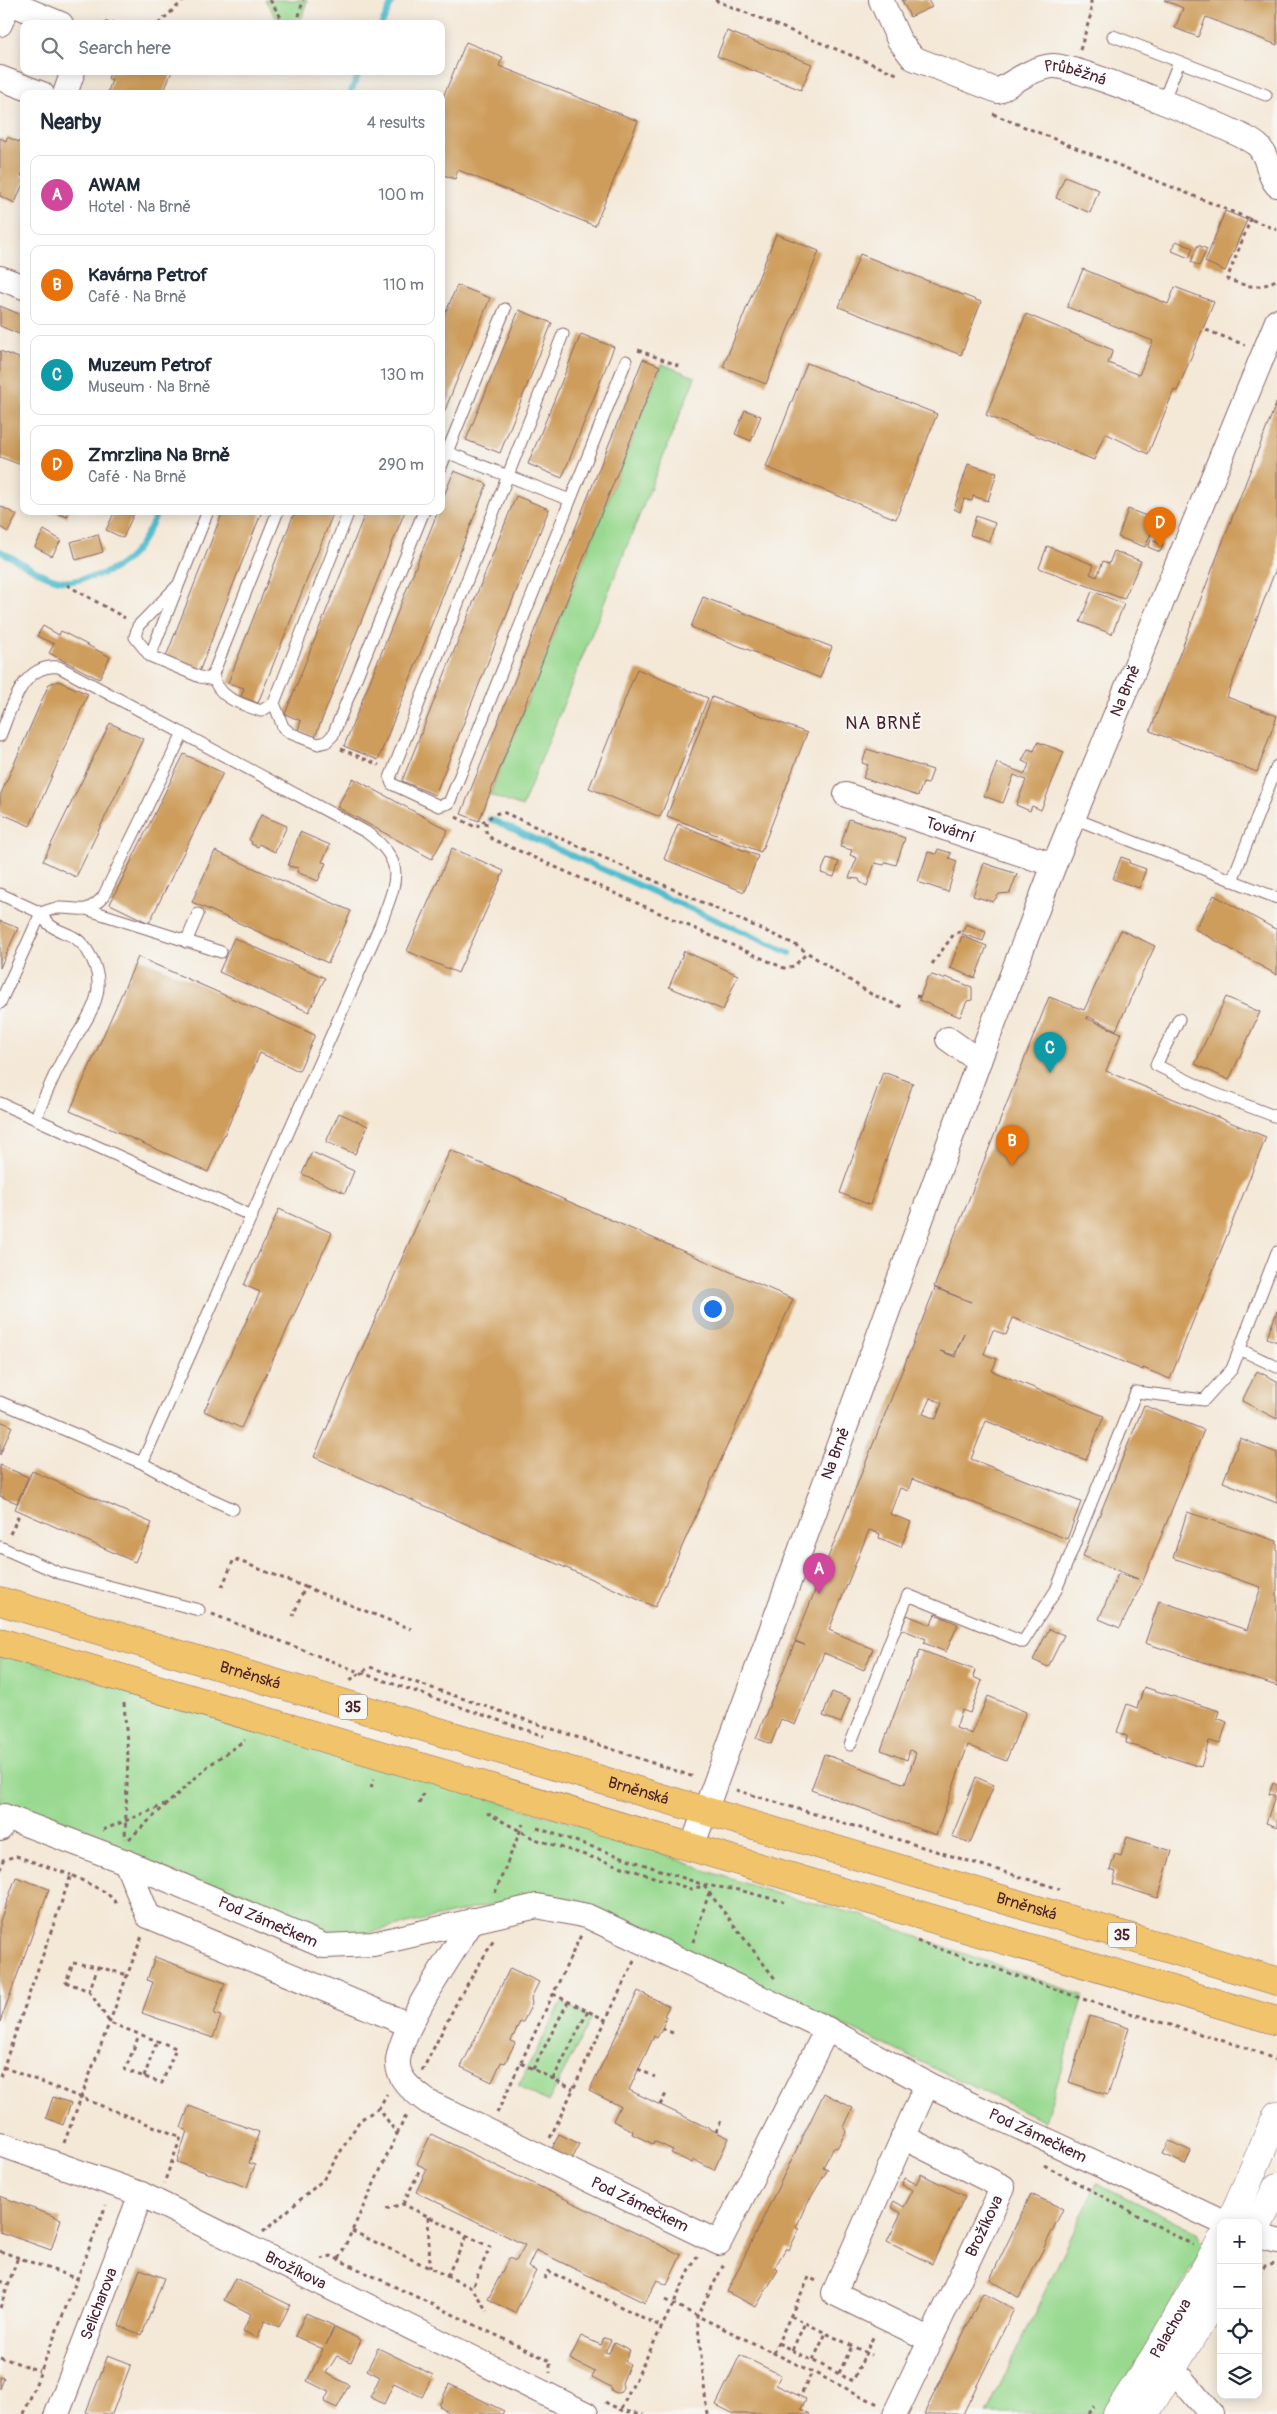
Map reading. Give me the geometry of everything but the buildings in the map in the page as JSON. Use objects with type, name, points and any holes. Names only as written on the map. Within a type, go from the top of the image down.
[{"type":"main road","name":"Brněnská","points":[[0,1602],[1277,1982]]},
{"type":"main road","name":"35","points":[[0,1642],[1277,2021]]},
{"type":"street","name":"Průběžná","points":[[881,0],[899,40],[913,58],[998,90],[1026,75],[1052,66],[1074,69],[1163,102],[1250,139],[1263,153],[1277,185]]},
{"type":"street","points":[[0,24],[6,1],[51,20]]},
{"type":"street","points":[[66,90],[72,75]]},
{"type":"street","points":[[0,78],[32,90]]},
{"type":"street","points":[[0,278],[20,286]]},
{"type":"street","name":"Na Brně","points":[[692,1847],[979,1061],[1054,865],[1277,321]]},
{"type":"street","name":"Tovární","points":[[846,795],[1054,865]]},
{"type":"street","points":[[948,1038],[979,1061]]},
{"type":"street","name":"Pod Zámečkem","points":[[2,1822],[74,1842],[126,1862],[324,1946],[373,1944],[537,1906],[587,1916],[827,2029],[927,2084],[1217,2220]]},
{"type":"street","points":[[126,1862],[148,1916],[410,2025]]},
{"type":"street","points":[[400,2070],[398,2061],[410,2025],[479,1919]]},
{"type":"street","points":[[713,2240],[827,2029]]},
{"type":"street","name":"Pod Zámečkem","points":[[400,2070],[405,2084],[428,2102],[713,2240]]},
{"type":"street","points":[[927,2084],[834,2292],[931,2340]]},
{"type":"street","points":[[1232,2219],[1277,2115]]},
{"type":"street","name":"Brožíkova","points":[[895,2414],[1003,2186],[903,2138]]},
{"type":"street","name":"Brožíkova","points":[[0,2144],[149,2198],[586,2414]]},
{"type":"street","points":[[1261,2219],[1277,2187]]},
{"type":"street","name":"Selicharova","points":[[57,2414],[149,2198]]},
{"type":"street","points":[[1262,2237],[1277,2241]]},
{"type":"street","name":"Palachova","points":[[1108,2406],[1155,2356],[1217,2248]]},
{"type":"street","name":"Palachova","points":[[1145,2414],[1217,2295]]},
{"type":"street","points":[[1172,2368],[1211,2414]]},
{"type":"lane","points":[[1113,36],[1266,95]]},
{"type":"lane","points":[[1163,102],[1179,62]]},
{"type":"lane","points":[[445,449],[504,309]]},
{"type":"lane","points":[[563,334],[390,778],[392,784],[439,806],[449,803],[626,361]]},
{"type":"lane","points":[[445,451],[570,500]]},
{"type":"lane","points":[[150,656],[206,515]]},
{"type":"lane","points":[[276,515],[213,674],[214,680],[222,694],[239,704],[261,711],[274,703],[347,515]]},
{"type":"lane","points":[[274,703],[283,726],[290,733],[318,744],[326,742],[334,735],[422,515]]},
{"type":"lane","points":[[178,585],[138,626],[135,637],[150,656],[200,677],[214,680]]},
{"type":"lane","points":[[0,736],[25,681],[37,670],[52,666],[66,669],[366,832],[383,845],[394,862],[395,882],[381,923],[142,1463]]},
{"type":"lane","points":[[86,910],[97,903],[107,890],[183,733]]},
{"type":"lane","points":[[1232,881],[1277,766]]},
{"type":"lane","points":[[1073,818],[1277,898]]},
{"type":"lane","points":[[0,894],[40,913],[50,926],[72,935],[85,948],[95,968],[99,990],[93,1010],[62,1059],[35,1119]]},
{"type":"lane","points":[[40,913],[60,908],[78,911],[86,910],[221,952]]},
{"type":"lane","points":[[0,1003],[40,913]]},
{"type":"lane","points":[[186,942],[198,914]]},
{"type":"lane","points":[[1179,1019],[1156,1066],[1211,1092],[1277,1117]]},
{"type":"lane","points":[[0,1103],[252,1216]]},
{"type":"lane","points":[[850,1745],[908,1595],[1023,1642],[1056,1590],[1136,1392],[1204,1400],[1232,1369],[1277,1252]]},
{"type":"lane","points":[[1239,1349],[1277,1367]]},
{"type":"lane","points":[[0,1402],[142,1463],[191,1490],[233,1508]]},
{"type":"lane","points":[[2,1548],[59,1573],[199,1610]]},
{"type":"path","points":[[162,20],[184,0]]},
{"type":"path","points":[[270,0],[282,20]]},
{"type":"path","points":[[298,20],[303,0]]},
{"type":"path","points":[[715,0],[901,75]]},
{"type":"path","points":[[1074,69],[1091,14],[1091,0]]},
{"type":"path","points":[[1006,119],[1011,111]]},
{"type":"path","points":[[990,112],[1277,230]]},
{"type":"path","points":[[1250,218],[1227,279],[1254,288],[1268,285],[1277,279]]},
{"type":"path","points":[[626,361],[632,348],[677,365],[675,370]]},
{"type":"path","points":[[67,585],[138,626]]},
{"type":"path","points":[[334,735],[336,744],[340,748],[385,768],[396,764]]},
{"type":"path","points":[[449,803],[451,811],[457,818],[478,828],[479,824],[486,822],[495,813],[503,812],[794,944],[871,994],[902,1007]]},
{"type":"path","points":[[486,822],[486,832],[492,840],[784,968],[794,966],[807,953]]},
{"type":"path","points":[[932,964],[954,934],[963,931]]},
{"type":"path","points":[[2,1548],[19,1515]]},
{"type":"path","points":[[222,1587],[234,1559],[412,1628]]},
{"type":"path","points":[[292,1616],[305,1587]]},
{"type":"path","points":[[199,1610],[359,1672],[485,1716]]},
{"type":"path","points":[[340,1677],[350,1680],[359,1672],[370,1667],[716,1784],[1061,1890]]},
{"type":"path","points":[[124,1703],[128,1756],[124,1821],[126,1842],[143,1829],[208,1766],[245,1740]]},
{"type":"path","points":[[633,1761],[641,1759]]},
{"type":"path","points":[[372,1788],[374,1779]]},
{"type":"path","points":[[419,1804],[423,1794]]},
{"type":"path","points":[[74,1842],[167,1804]]},
{"type":"path","points":[[487,1813],[535,1839],[690,1889],[704,1885]]},
{"type":"path","points":[[417,2093],[418,2080],[432,2050],[459,1998],[486,1951],[502,1928],[479,1919],[523,1824]]},
{"type":"path","points":[[536,1828],[704,1885],[739,1890],[791,1903]]},
{"type":"path","points":[[0,1870],[4,1860],[16,1856],[70,1875],[107,1894],[126,1912]]},
{"type":"path","points":[[0,2077],[70,1875]]},
{"type":"path","points":[[704,1885],[782,1988]]},
{"type":"path","points":[[687,1962],[710,1893]]},
{"type":"path","points":[[488,2132],[583,1930]]},
{"type":"path","points":[[57,2164],[144,1931]]},
{"type":"path","points":[[911,1939],[1086,2000],[1244,2047],[1277,2060]]},
{"type":"path","points":[[541,2157],[636,1956]]},
{"type":"path","points":[[128,1975],[73,1963],[66,1982],[88,1991],[110,2024],[176,2048],[162,2083],[126,2070],[139,2035]]},
{"type":"path","points":[[88,1991],[98,1967]]},
{"type":"path","points":[[553,1994],[606,2020]]},
{"type":"path","points":[[533,2069],[568,2002]]},
{"type":"path","points":[[554,2079],[588,2011]]},
{"type":"path","points":[[662,2028],[675,2034]]},
{"type":"path","points":[[144,2077],[157,2041]]},
{"type":"path","points":[[425,2047],[432,2050]]},
{"type":"path","points":[[521,2063],[573,2089]]},
{"type":"path","points":[[3,2067],[181,2137],[149,2198]]},
{"type":"path","points":[[638,2069],[655,2076]]},
{"type":"path","points":[[260,2235],[323,2180],[360,2120],[379,2108],[400,2070]]},
{"type":"path","points":[[660,2105],[666,2092]]},
{"type":"path","points":[[339,2260],[397,2134],[379,2108]]},
{"type":"path","points":[[716,2132],[722,2118]]},
{"type":"path","points":[[1040,2163],[1194,2245],[1189,2253]]},
{"type":"path","points":[[403,2204],[420,2170]]},
{"type":"path","points":[[24,2414],[107,2204],[105,2198]]},
{"type":"path","points":[[386,2209],[403,2204],[490,2248],[472,2288]]},
{"type":"path","points":[[428,2217],[430,2268]]},
{"type":"path","points":[[352,2231],[472,2288],[487,2311]]},
{"type":"path","points":[[447,2276],[467,2236]]},
{"type":"path","points":[[621,2409],[660,2326],[713,2240],[731,2249],[697,2316],[707,2414]]},
{"type":"path","points":[[0,2251],[78,2279]]},
{"type":"path","points":[[0,2308],[18,2257]]},
{"type":"path","points":[[1262,2269],[1265,2266],[1277,2262]]},
{"type":"path","points":[[544,2278],[548,2271],[660,2326]]},
{"type":"path","points":[[773,2353],[809,2277],[835,2289]]},
{"type":"path","points":[[0,2281],[8,2284]]},
{"type":"path","points":[[665,2300],[895,2414]]},
{"type":"path","points":[[791,2316],[871,2355]]},
{"type":"path","points":[[778,2343],[853,2381],[883,2317]]},
{"type":"path","points":[[792,2350],[805,2323]]},
{"type":"path","points":[[813,2360],[826,2333]]},
{"type":"path","points":[[839,2373],[852,2346]]},
{"type":"path","points":[[0,2357],[40,2371]]},
{"type":"path","points":[[802,2393],[812,2372]]},
{"type":"path","points":[[1088,2414],[1108,2406]]},
{"type":"green space","points":[[265,0],[307,0],[301,20],[278,20]]},
{"type":"green space","points":[[662,364],[695,377],[522,807],[490,795]]},
{"type":"green space","points":[[0,1652],[628,1840],[710,1872],[778,1894],[864,1916],[909,1934],[1084,1996],[1045,2121],[578,1899],[529,1896],[354,1936],[294,1923],[0,1800]]},
{"type":"green space","points":[[562,2002],[592,2018],[548,2102],[518,2086]]},
{"type":"green space","points":[[1097,2183],[1197,2233],[1204,2248],[1134,2366],[1101,2414],[986,2414]]},
{"type":"waterway","points":[[384,20],[393,0]]},
{"type":"waterway","points":[[352,90],[358,75]]},
{"type":"waterway","points":[[0,551],[42,574],[59,580],[72,581],[100,575],[123,563],[131,555],[146,536],[156,515]]},
{"type":"waterway","points":[[490,819],[790,953]]},
{"type":"place","name":"Zmrzlina Na Brně","points":[[1160,548]]},
{"type":"place","name":"Muzeum Petrof","points":[[1050,1073]]},
{"type":"place","name":"Kavárna Petrof","points":[[1012,1166]]},
{"type":"place","name":"AWAM","points":[[819,1594]]},
{"type":"district","name":"NA BRNĚ","points":[[884,723]]}]
